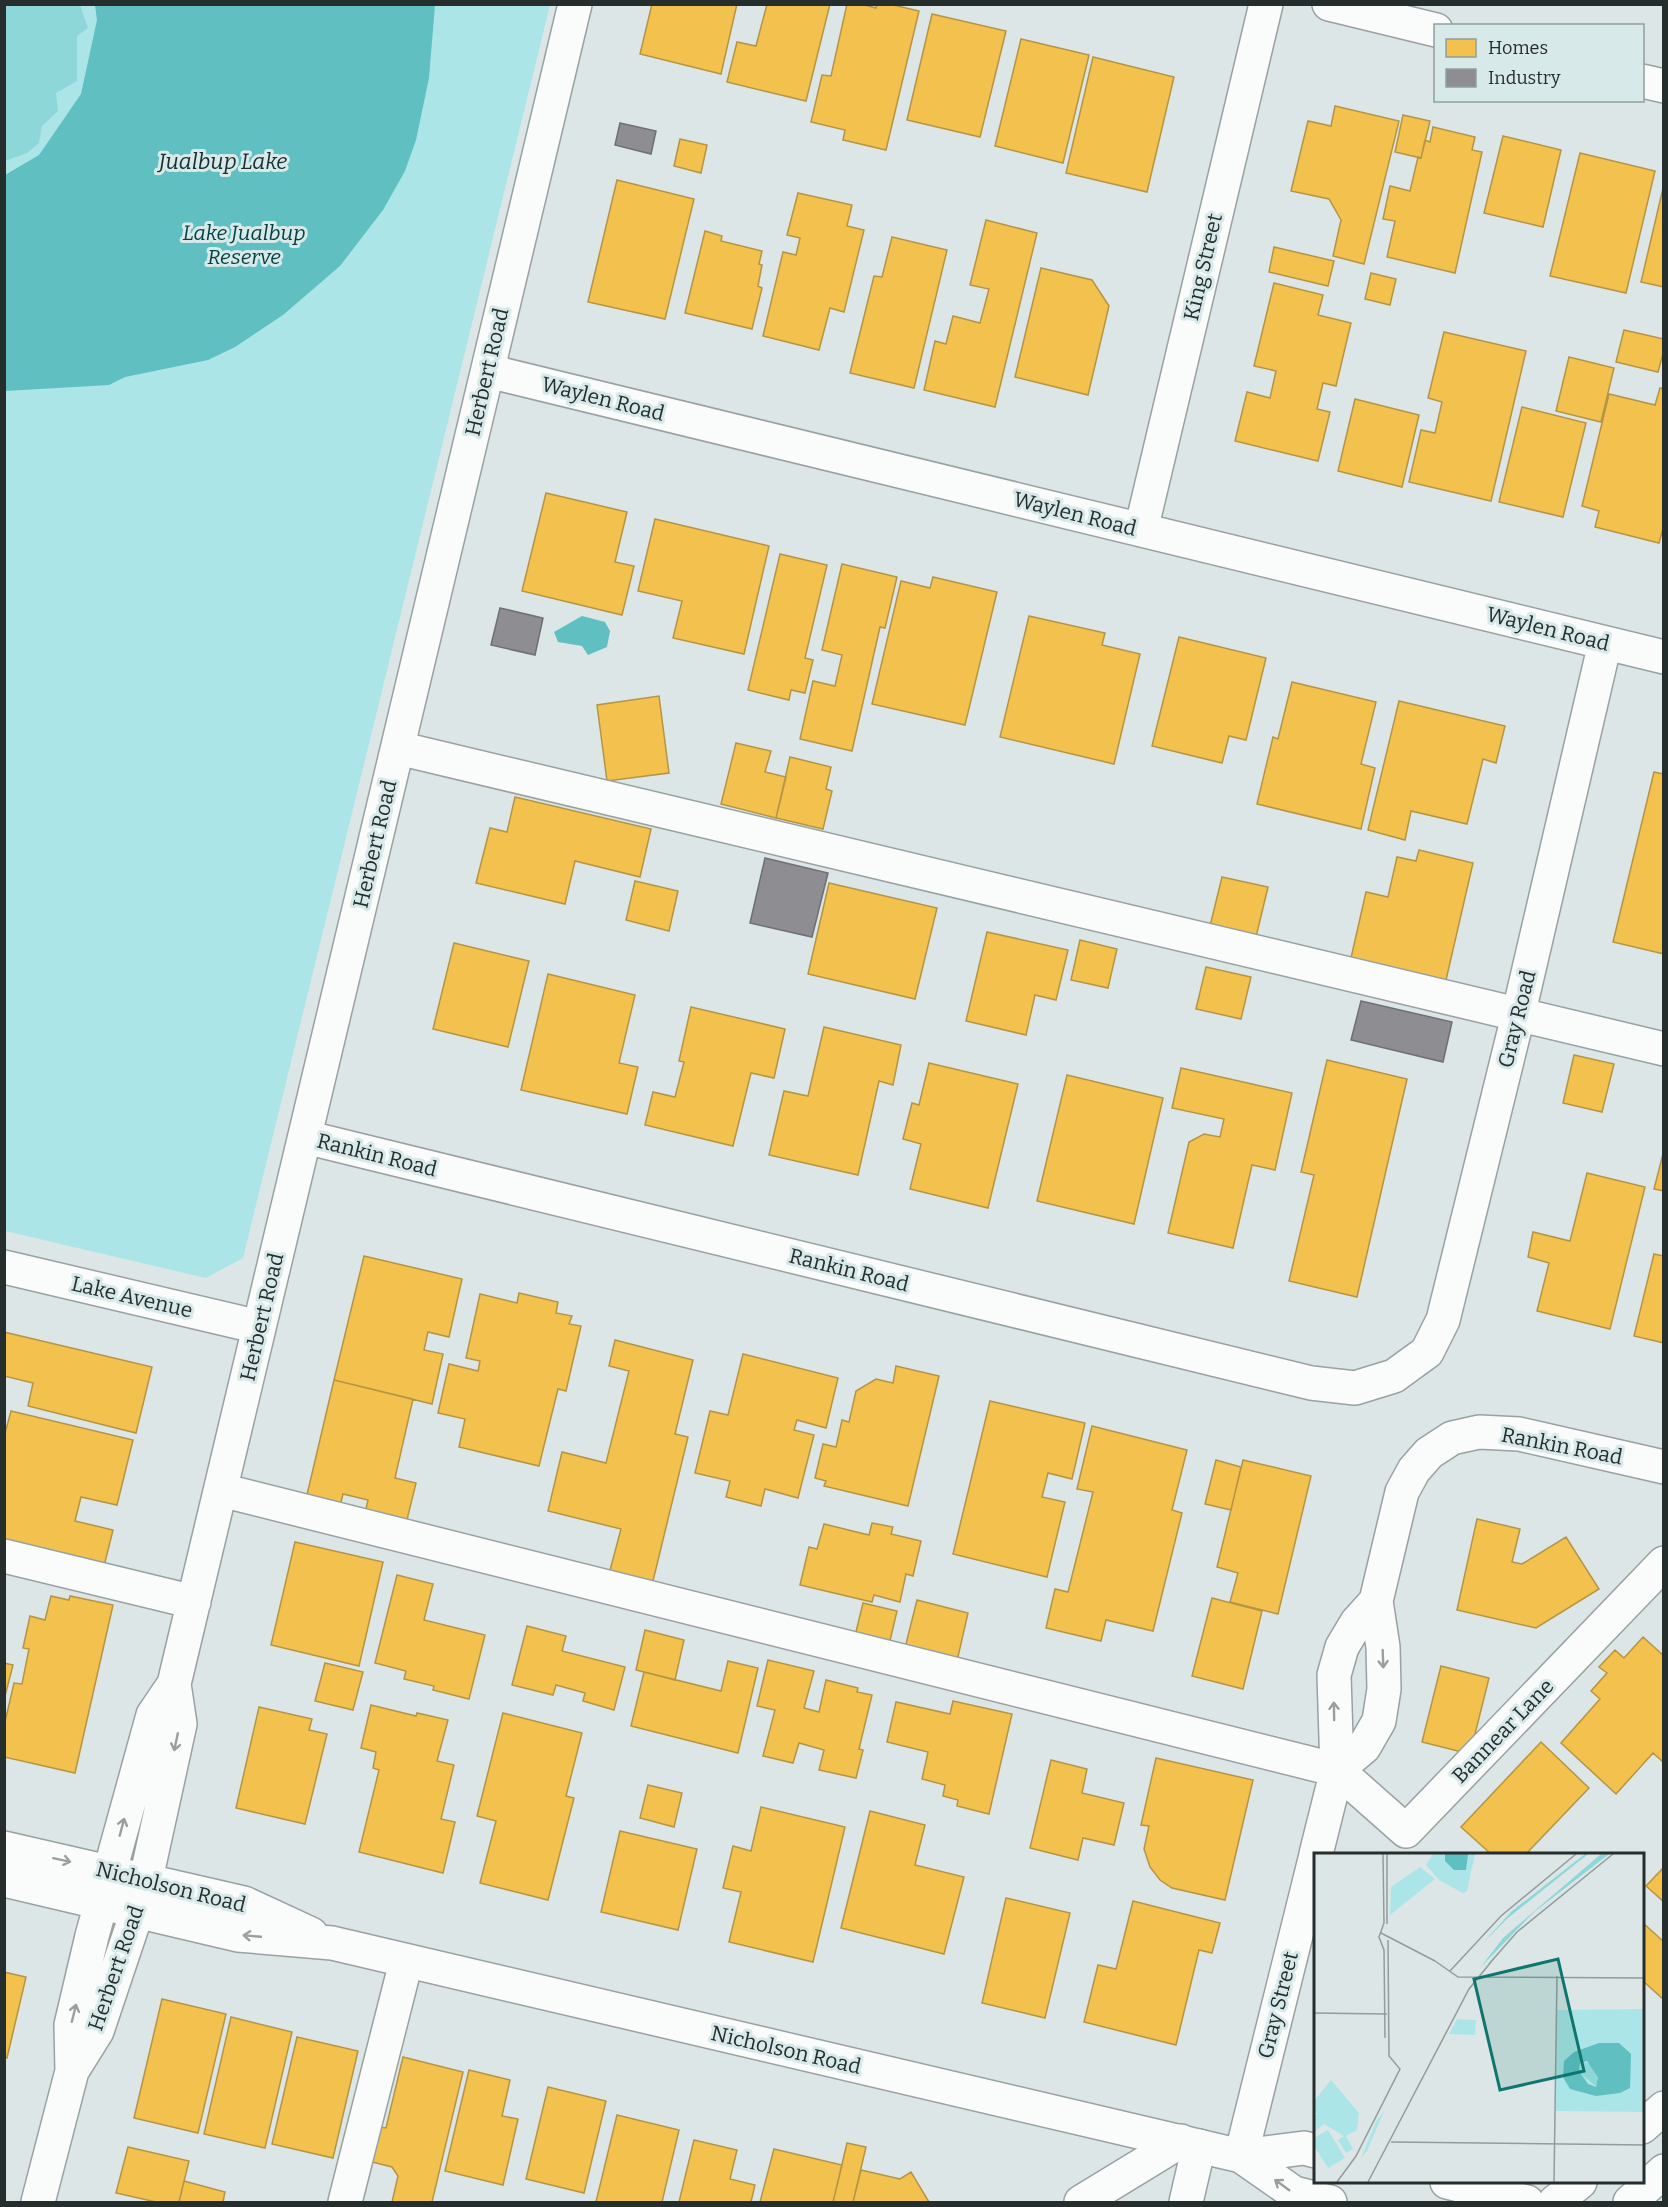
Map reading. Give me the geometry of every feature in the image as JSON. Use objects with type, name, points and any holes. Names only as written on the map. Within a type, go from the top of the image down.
[{"type":"street","name":"Herbert Road","points":[[38,2202],[72,2071],[70,2025],[153,1715],[174,1684],[575,4]]},
{"type":"street","name":"King Street","points":[[1140,530],[1266,4]]},
{"type":"street","points":[[1329,4],[1434,30]]},
{"type":"street","points":[[1644,81],[1664,86]]},
{"type":"street","name":"Waylen Road","points":[[488,371],[1664,657]]},
{"type":"street","name":"Gray Road","points":[[1394,1377],[1427,1352],[1443,1320],[1518,1016],[1605,643]]},
{"type":"street","points":[[398,748],[1664,1049]]},
{"type":"street","name":"Rankin Road","points":[[305,1137],[1311,1383],[1355,1388],[1394,1377]]},
{"type":"street","name":"Lake Avenue","points":[[4,1267],[259,1327]]},
{"type":"street","name":"Rankin Road","points":[[1429,1453],[1452,1438],[1479,1432],[1519,1434],[1664,1467]]},
{"type":"street","name":"Gray Street","points":[[1337,1770],[1364,1747],[1378,1721],[1384,1689],[1383,1647],[1376,1601],[1402,1492],[1413,1470],[1429,1453]]},
{"type":"street","points":[[221,1490],[1337,1770]]},
{"type":"street","points":[[4,1556],[194,1602]]},
{"type":"street","name":"Bannear Lane","points":[[1337,1770],[1406,1831],[1664,1563]]},
{"type":"street","name":"Gray Street","points":[[1316,1853],[1337,1770],[1334,1675],[1342,1647],[1357,1622],[1376,1601]]},
{"type":"street","name":"Herbert Road","points":[[72,2071],[97,2031],[146,1879],[180,1724],[174,1684]]},
{"type":"street","name":"Nicholson Road","points":[[4,1848],[244,1903],[332,1943]]},
{"type":"street","name":"Gray Street","points":[[1241,2156],[1314,1863]]},
{"type":"street","name":"Nicholson Road","points":[[4,1880],[238,1935],[332,1943],[1241,2156],[1304,2148],[1314,2150]]},
{"type":"street","points":[[345,2202],[406,1962]]},
{"type":"street","points":[[1644,2125],[1664,2108]]},
{"type":"street","points":[[1081,2202],[1190,2144]]},
{"type":"street","points":[[1186,2202],[1190,2144]]},
{"type":"street","name":"Nicholson Road","points":[[1241,2156],[1293,2193],[1330,2202]]},
{"type":"street","points":[[1630,2202],[1664,2171]]},
{"type":"street","points":[[1455,2183],[1527,2202]]},
{"type":"street","points":[[1555,2202],[1578,2183]]},
{"type":"green space","name":"Lake Jualbup Reserve","points":[[5,5],[550,5],[243,1258],[206,1278],[5,1231]]},
{"type":"shaded area","points":[[4,5],[80,5],[88,28],[77,36],[77,81],[56,93],[58,111],[42,126],[39,143],[27,153],[5,161]]},
{"type":"water","name":"Jualbup Lake","points":[[95,5],[435,5],[429,78],[416,140],[405,171],[383,210],[340,266],[283,315],[235,347],[208,360],[125,377],[109,385],[5,391],[5,175],[39,155],[81,94],[97,20]]},
{"type":"water","points":[[582,616],[605,622],[610,631],[607,647],[588,655],[582,646],[558,642],[554,632]]},
{"type":"building: Homes","points":[[652,4],[737,4],[721,74],[640,54]]},
{"type":"building: Homes","points":[[767,4],[830,4],[806,101],[727,82],[737,42],[756,46]]},
{"type":"building: Homes","points":[[847,4],[861,4],[876,8],[877,4],[889,4],[919,11],[886,150],[843,140],[845,130],[811,122],[822,75],[831,76]]},
{"type":"building: Homes","points":[[932,14],[1006,31],[980,137],[907,120]]},
{"type":"building: Homes","points":[[1021,39],[1089,55],[1063,163],[995,146]]},
{"type":"building: Homes","points":[[1093,57],[1174,77],[1147,192],[1066,173]]},
{"type":"building: Homes","points":[[1335,106],[1399,121],[1364,264],[1333,256],[1341,220],[1329,199],[1291,191],[1308,121],[1331,126]]},
{"type":"building: Homes","points":[[1403,115],[1430,121],[1421,158],[1395,152]]},
{"type":"building: Homes","points":[[1433,127],[1475,137],[1472,150],[1482,152],[1455,273],[1387,257],[1395,221],[1383,219],[1390,186],[1410,191],[1418,157],[1421,158],[1425,140],[1430,142]]},
{"type":"building: Homes","points":[[1503,136],[1561,150],[1543,227],[1484,213]]},
{"type":"building: Homes","points":[[680,139],[707,145],[701,173],[674,166]]},
{"type":"building: Homes","points":[[1580,153],[1655,171],[1626,293],[1550,276]]},
{"type":"building: Homes","points":[[617,180],[694,199],[665,319],[588,302]]},
{"type":"building: Homes","points":[[1664,184],[1664,287],[1641,282]]},
{"type":"building: Homes","points":[[798,193],[852,205],[847,226],[864,230],[844,312],[830,308],[819,350],[763,336],[783,252],[796,255],[800,238],[787,235]]},
{"type":"building: Homes","points":[[986,220],[1037,233],[995,407],[924,390],[935,341],[946,344],[953,316],[980,323],[989,289],[970,285]]},
{"type":"building: Homes","points":[[705,231],[722,236],[721,241],[762,251],[758,286],[762,288],[752,329],[685,313]]},
{"type":"building: Homes","points":[[892,237],[947,250],[914,388],[850,373],[874,276],[882,277]]},
{"type":"building: Homes","points":[[1274,247],[1334,261],[1328,286],[1269,272]]},
{"type":"building: Homes","points":[[1041,268],[1092,280],[1109,306],[1088,395],[1015,377]]},
{"type":"building: Homes","points":[[1371,273],[1396,279],[1390,305],[1365,299]]},
{"type":"building: Homes","points":[[1274,283],[1323,295],[1318,315],[1351,323],[1336,386],[1323,383],[1317,409],[1330,412],[1318,461],[1235,441],[1247,392],[1270,398],[1276,371],[1254,366]]},
{"type":"building: Homes","points":[[1624,330],[1664,339],[1664,350],[1658,372],[1616,362]]},
{"type":"building: Homes","points":[[1444,332],[1526,351],[1491,501],[1409,482],[1421,430],[1435,433],[1442,402],[1428,398]]},
{"type":"building: Homes","points":[[1569,357],[1614,368],[1601,422],[1556,411]]},
{"type":"building: Homes","points":[[1660,388],[1664,389],[1664,525],[1659,543],[1595,527],[1599,511],[1582,506],[1609,394],[1655,405]]},
{"type":"building: Homes","points":[[1355,399],[1419,415],[1402,487],[1338,471]]},
{"type":"building: Homes","points":[[1522,407],[1586,423],[1563,517],[1499,502]]},
{"type":"building: Homes","points":[[546,493],[627,512],[615,562],[634,566],[622,615],[522,591]]},
{"type":"building: Homes","points":[[655,519],[769,546],[744,654],[673,638],[682,601],[638,591]]},
{"type":"building: Homes","points":[[780,554],[827,565],[805,658],[813,660],[805,693],[791,690],[789,700],[748,690]]},
{"type":"building: Homes","points":[[842,564],[897,577],[885,628],[880,627],[852,751],[800,739],[813,681],[835,686],[842,655],[822,650]]},
{"type":"building: Homes","points":[[933,577],[997,592],[965,725],[872,704],[901,581],[930,588]]},
{"type":"building: Homes","points":[[1029,616],[1105,633],[1102,645],[1140,654],[1114,764],[1000,737]]},
{"type":"building: Homes","points":[[1179,637],[1266,658],[1246,740],[1229,736],[1222,763],[1152,746]]},
{"type":"building: Homes","points":[[1292,682],[1376,702],[1361,764],[1375,768],[1361,829],[1257,804],[1273,737],[1278,739]]},
{"type":"building: Homes","points":[[659,696],[669,773],[607,781],[597,705]]},
{"type":"building: Homes","points":[[1399,701],[1505,726],[1496,763],[1483,759],[1467,824],[1411,811],[1405,840],[1368,830]]},
{"type":"building: Homes","points":[[736,743],[771,751],[765,772],[786,777],[776,818],[721,804]]},
{"type":"building: Homes","points":[[790,757],[831,767],[826,789],[832,791],[823,829],[776,818]]},
{"type":"building: Homes","points":[[1654,772],[1664,774],[1664,954],[1613,942]]},
{"type":"building: Homes","points":[[515,797],[651,829],[640,877],[575,861],[565,904],[476,883],[490,828],[507,832]]},
{"type":"building: Homes","points":[[1419,850],[1473,863],[1446,980],[1351,958],[1366,892],[1388,897],[1397,857],[1416,861]]},
{"type":"building: Homes","points":[[1222,877],[1268,887],[1256,937],[1210,926]]},
{"type":"building: Homes","points":[[635,881],[678,891],[669,931],[626,920]]},
{"type":"building: Homes","points":[[829,883],[937,908],[915,999],[808,974]]},
{"type":"building: Homes","points":[[987,932],[1068,950],[1056,1000],[1035,995],[1026,1035],[966,1021]]},
{"type":"building: Homes","points":[[1080,940],[1117,949],[1108,988],[1071,980]]},
{"type":"building: Homes","points":[[454,943],[529,961],[508,1047],[433,1029]]},
{"type":"building: Homes","points":[[1206,967],[1251,977],[1241,1019],[1196,1009]]},
{"type":"building: Homes","points":[[548,974],[635,995],[619,1063],[638,1067],[627,1114],[521,1090]]},
{"type":"building: Homes","points":[[691,1007],[785,1029],[774,1078],[751,1073],[733,1146],[645,1125],[653,1092],[675,1097],[684,1062],[679,1061]]},
{"type":"building: Homes","points":[[824,1027],[901,1045],[893,1085],[879,1081],[858,1175],[769,1155],[784,1091],[808,1096]]},
{"type":"building: Homes","points":[[1574,1055],[1614,1064],[1602,1112],[1563,1103]]},
{"type":"building: Homes","points":[[1327,1060],[1407,1079],[1357,1297],[1289,1281],[1314,1175],[1301,1172]]},
{"type":"building: Homes","points":[[929,1063],[1018,1084],[988,1208],[910,1189],[921,1144],[903,1139],[912,1103],[919,1105]]},
{"type":"building: Homes","points":[[1181,1068],[1292,1093],[1275,1170],[1252,1165],[1233,1248],[1168,1233],[1189,1142],[1204,1134],[1220,1137],[1224,1119],[1172,1108]]},
{"type":"building: Homes","points":[[1067,1075],[1163,1098],[1134,1224],[1037,1201]]},
{"type":"building: Homes","points":[[1664,1150],[1664,1191],[1654,1189]]},
{"type":"building: Homes","points":[[1587,1173],[1645,1187],[1610,1329],[1537,1311],[1549,1263],[1528,1257],[1533,1232],[1570,1241]]},
{"type":"building: Homes","points":[[1654,1254],[1664,1256],[1664,1343],[1634,1336]]},
{"type":"building: Homes","points":[[364,1256],[462,1279],[449,1337],[428,1332],[424,1350],[443,1354],[432,1404],[334,1380]]},
{"type":"building: Homes","points":[[519,1293],[558,1302],[556,1313],[572,1316],[569,1324],[581,1326],[566,1391],[558,1389],[539,1466],[459,1447],[465,1419],[438,1413],[449,1364],[478,1371],[480,1361],[466,1358],[480,1294],[517,1303]]},
{"type":"building: Homes","points":[[4,1332],[152,1367],[136,1433],[28,1406],[33,1383],[4,1376]]},
{"type":"building: Homes","points":[[615,1340],[693,1360],[675,1434],[688,1437],[652,1585],[609,1574],[621,1529],[548,1511],[562,1452],[606,1463],[629,1371],[609,1366]]},
{"type":"building: Homes","points":[[743,1354],[838,1378],[826,1428],[797,1420],[794,1430],[814,1435],[798,1498],[765,1489],[761,1506],[726,1497],[730,1481],[695,1473],[710,1411],[728,1415]]},
{"type":"building: Homes","points":[[896,1366],[939,1376],[908,1506],[824,1486],[826,1481],[815,1478],[823,1444],[836,1447],[842,1420],[849,1422],[856,1391],[876,1379],[893,1383]]},
{"type":"building: Homes","points":[[334,1380],[413,1399],[395,1478],[416,1483],[404,1532],[363,1522],[368,1500],[343,1494],[340,1506],[306,1499]]},
{"type":"building: Homes","points":[[990,1401],[1085,1423],[1072,1479],[1048,1473],[1042,1497],[1065,1502],[1047,1577],[953,1554]]},
{"type":"building: Homes","points":[[11,1411],[133,1440],[117,1505],[81,1497],[75,1521],[113,1530],[103,1570],[4,1547],[4,1437]]},
{"type":"building: Homes","points":[[1092,1426],[1187,1450],[1172,1510],[1182,1513],[1153,1631],[1106,1620],[1101,1641],[1046,1628],[1055,1589],[1068,1592],[1093,1492],[1077,1489]]},
{"type":"building: Homes","points":[[1216,1460],[1241,1467],[1231,1510],[1205,1504]]},
{"type":"building: Homes","points":[[1243,1460],[1311,1476],[1278,1614],[1230,1602],[1238,1573],[1217,1567]]},
{"type":"building: Homes","points":[[1477,1519],[1520,1529],[1512,1562],[1522,1564],[1566,1537],[1599,1589],[1536,1628],[1457,1610]]},
{"type":"building: Homes","points":[[872,1523],[893,1527],[891,1534],[921,1541],[913,1576],[906,1574],[900,1602],[874,1595],[872,1602],[800,1585],[809,1547],[817,1549],[824,1524],[869,1535]]},
{"type":"building: Homes","points":[[295,1542],[383,1562],[359,1666],[271,1645]]},
{"type":"building: Homes","points":[[397,1575],[433,1584],[424,1620],[485,1635],[469,1699],[433,1690],[434,1686],[404,1679],[406,1671],[375,1663]]},
{"type":"building: Homes","points":[[51,1596],[69,1600],[70,1596],[113,1605],[75,1773],[4,1757],[4,1726],[14,1683],[22,1684],[29,1649],[23,1648],[30,1616],[45,1620]]},
{"type":"building: Homes","points":[[1212,1598],[1262,1611],[1243,1689],[1192,1676]]},
{"type":"building: Homes","points":[[917,1600],[968,1613],[957,1661],[905,1648]]},
{"type":"building: Homes","points":[[863,1603],[897,1611],[888,1649],[854,1640]]},
{"type":"building: Homes","points":[[527,1626],[566,1636],[562,1651],[625,1667],[614,1710],[583,1701],[585,1693],[556,1685],[553,1695],[512,1685]]},
{"type":"building: Homes","points":[[645,1630],[684,1640],[675,1680],[636,1670]]},
{"type":"building: Homes","points":[[1643,1637],[1664,1656],[1664,1759],[1662,1761],[1653,1753],[1616,1794],[1561,1743],[1600,1699],[1591,1691],[1607,1673],[1599,1667],[1615,1650],[1624,1658]]},
{"type":"building: Homes","points":[[768,1660],[814,1671],[804,1708],[819,1712],[826,1680],[858,1688],[857,1692],[872,1695],[859,1749],[863,1750],[856,1778],[819,1770],[824,1750],[799,1743],[793,1763],[763,1756],[775,1710],[757,1706]]},
{"type":"building: Homes","points":[[728,1661],[758,1668],[738,1753],[631,1726],[644,1672],[721,1691]]},
{"type":"building: Homes","points":[[4,1663],[13,1665],[4,1700]]},
{"type":"building: Homes","points":[[325,1663],[363,1672],[353,1710],[315,1701]]},
{"type":"building: Homes","points":[[1441,1666],[1489,1678],[1470,1754],[1422,1742]]},
{"type":"building: Homes","points":[[953,1701],[1012,1714],[989,1814],[957,1806],[958,1800],[943,1796],[945,1785],[922,1779],[928,1752],[887,1742],[896,1702],[950,1714]]},
{"type":"building: Homes","points":[[371,1705],[416,1716],[417,1713],[448,1720],[437,1761],[454,1765],[441,1819],[455,1822],[443,1873],[359,1852],[379,1770],[373,1768],[376,1752],[361,1748]]},
{"type":"building: Homes","points":[[259,1707],[312,1719],[309,1730],[327,1734],[305,1824],[236,1808]]},
{"type":"building: Homes","points":[[503,1713],[582,1733],[566,1796],[574,1798],[548,1900],[480,1883],[496,1821],[477,1816]]},
{"type":"building: Homes","points":[[1541,1742],[1589,1788],[1527,1853],[1490,1853],[1461,1827]]},
{"type":"building: Homes","points":[[1156,1758],[1253,1780],[1225,1900],[1172,1888],[1160,1880],[1150,1867],[1144,1849],[1149,1826],[1141,1825]]},
{"type":"building: Homes","points":[[1051,1760],[1087,1769],[1082,1793],[1124,1803],[1114,1845],[1083,1838],[1078,1860],[1030,1848]]},
{"type":"building: Homes","points":[[648,1785],[682,1793],[674,1827],[640,1818]]},
{"type":"building: Homes","points":[[761,1807],[845,1827],[813,1962],[729,1942],[741,1892],[723,1888],[733,1846],[751,1851]]},
{"type":"building: Homes","points":[[870,1811],[925,1825],[915,1865],[964,1877],[944,1954],[841,1928]]},
{"type":"building: Homes","points":[[620,1831],[697,1849],[678,1930],[601,1912]]},
{"type":"building: Homes","points":[[1664,1867],[1664,1902],[1646,1886]]},
{"type":"building: Homes","points":[[1006,1898],[1070,1913],[1045,2018],[982,2003]]},
{"type":"building: Homes","points":[[1133,1901],[1220,1923],[1212,1953],[1199,1950],[1176,2045],[1084,2022],[1098,1965],[1116,1969]]},
{"type":"building: Homes","points":[[1644,1924],[1664,1942],[1664,2000],[1644,1982]]},
{"type":"building: Homes","points":[[4,1972],[26,1977],[7,2058],[4,2057]]},
{"type":"building: Homes","points":[[162,1999],[226,2014],[198,2133],[134,2118]]},
{"type":"building: Homes","points":[[231,2017],[292,2032],[265,2148],[204,2134]]},
{"type":"building: Homes","points":[[297,2037],[358,2051],[333,2158],[272,2144]]},
{"type":"building: Homes","points":[[403,2057],[463,2072],[432,2202],[392,2202],[398,2176],[392,2167],[372,2162],[380,2127],[386,2128]]},
{"type":"building: Homes","points":[[469,2070],[510,2080],[502,2116],[518,2119],[503,2185],[445,2171]]},
{"type":"building: Homes","points":[[548,2087],[606,2101],[584,2193],[526,2179]]},
{"type":"building: Homes","points":[[617,2115],[679,2130],[662,2202],[596,2202]]},
{"type":"building: Homes","points":[[694,2140],[737,2150],[730,2179],[755,2185],[751,2202],[679,2202]]},
{"type":"building: Homes","points":[[847,2143],[866,2147],[853,2202],[833,2202]]},
{"type":"building: Homes","points":[[128,2147],[189,2161],[179,2202],[156,2202],[116,2193]]},
{"type":"building: Homes","points":[[774,2149],[842,2165],[833,2202],[760,2202]]},
{"type":"building: Homes","points":[[861,2170],[900,2179],[911,2172],[929,2202],[853,2202]]},
{"type":"building: Homes","points":[[184,2181],[225,2192],[223,2202],[179,2202]]},
{"type":"building: Industry","points":[[620,123],[656,131],[651,154],[615,145]]},
{"type":"building: Industry","points":[[500,608],[543,618],[535,655],[491,645]]},
{"type":"building: Industry","points":[[765,858],[828,873],[812,937],[750,923]]},
{"type":"building: Industry","points":[[1361,1001],[1452,1022],[1443,1062],[1351,1040]]}]
